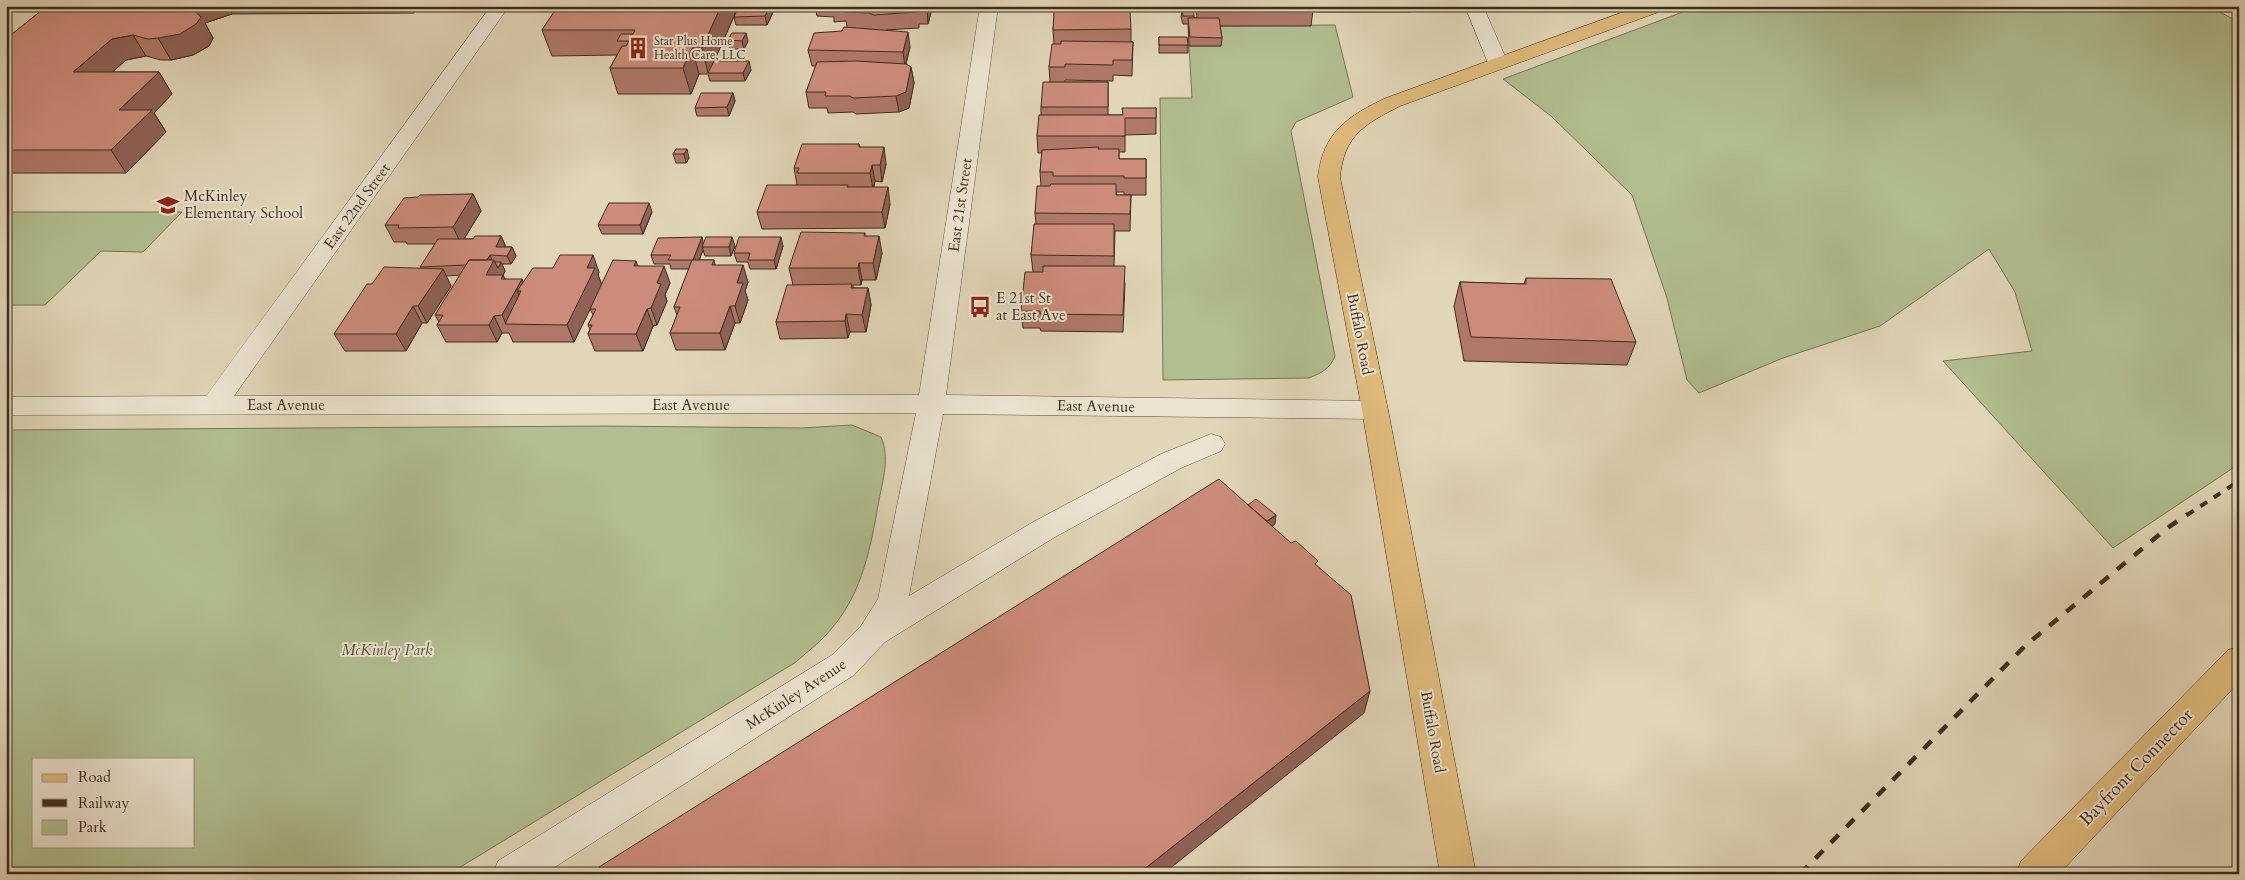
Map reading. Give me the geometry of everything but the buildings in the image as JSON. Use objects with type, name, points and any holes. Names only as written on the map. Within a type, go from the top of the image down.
[{"type":"main road","name":"Buffalo Road","points":[[1458,874],[1375,410],[1329,177],[1332,154],[1344,134],[1362,117],[1432,86],[1658,6]]},
{"type":"main road","name":"Bayfront Connector","points":[[2034,874],[2239,660]]},
{"type":"street","name":"East 22nd Street","points":[[214,406],[500,6]]},
{"type":"street","name":"East 21st Street","points":[[931,404],[989,6]]},
{"type":"street","points":[[1474,6],[1498,63]]},
{"type":"street","name":"East Avenue","points":[[6,406],[931,404],[1375,410]]},
{"type":"street","name":"McKinley Avenue","points":[[511,874],[843,665],[860,650],[874,633],[893,599],[931,404]]},
{"type":"street","points":[[874,633],[1045,529],[1171,461],[1211,444]]},
{"type":"green space","points":[[1699,6],[2208,6],[2239,22],[2239,464],[2113,548],[1943,361],[2032,351],[2015,292],[1989,249],[1880,326],[1783,358],[1699,393],[1687,380],[1667,298],[1632,195],[1551,116],[1503,79]]},
{"type":"green space","points":[[1335,25],[1353,97],[1296,122],[1291,131],[1335,356],[1325,370],[1309,378],[1163,380],[1160,98],[1192,98],[1189,46],[1221,46],[1218,26]]},
{"type":"green space","points":[[6,212],[182,212],[143,252],[101,251],[45,305],[6,305]]},
{"type":"green space","name":"McKinley Park","points":[[852,425],[881,437],[885,453],[884,476],[869,551],[858,584],[843,614],[819,642],[796,662],[449,874],[6,874],[6,430],[604,426],[802,428]]},
{"type":"railway","points":[[2187,515],[2239,481]]},
{"type":"railway","points":[[1800,874],[2025,646],[2166,529],[2188,514]]},
{"type":"place","name":"Star Plus Home Health Care, LLC","points":[[638,48]]},
{"type":"place","name":"McKinley Elementary School","points":[[168,205]]},
{"type":"place","name":"E 21st St at East Ave","points":[[980,307]]}]
